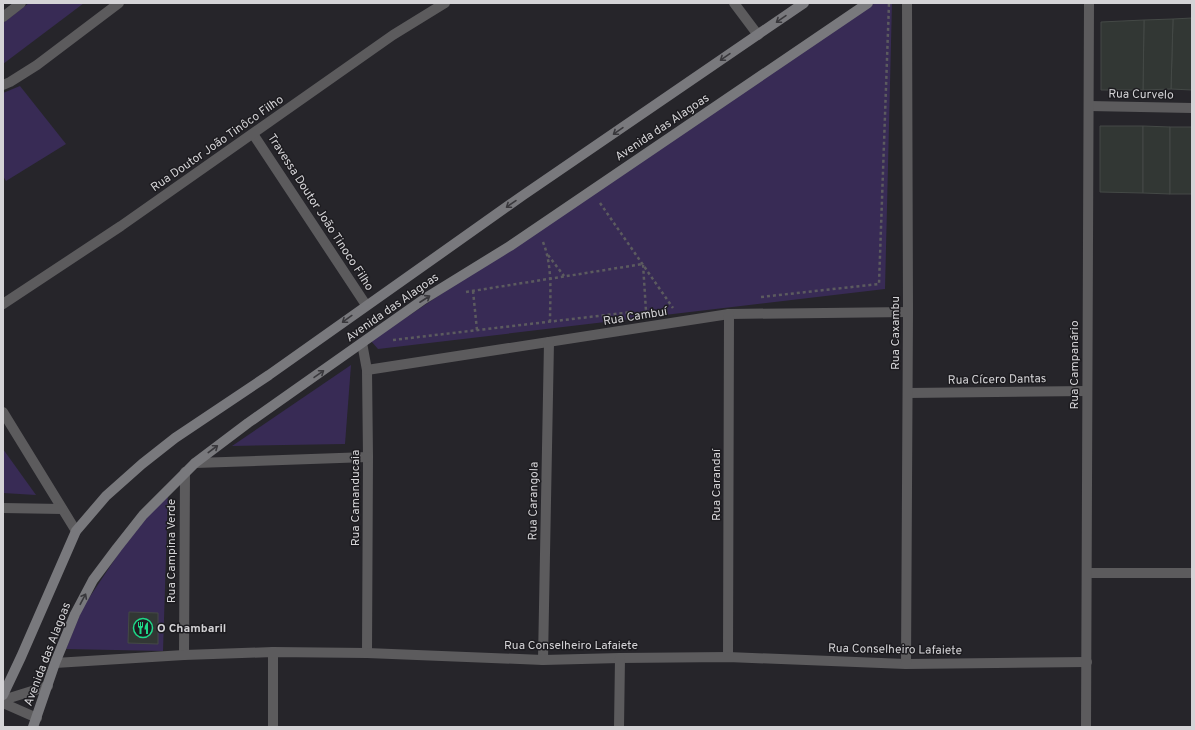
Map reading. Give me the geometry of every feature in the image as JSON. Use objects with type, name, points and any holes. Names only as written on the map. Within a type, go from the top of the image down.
[{"type":"main road","name":"Avenida das Alagoas","points":[[3,695],[76,531],[106,496],[142,464],[175,438],[263,379],[522,196],[804,3]]},
{"type":"main road","name":"Avenida das Alagoas","points":[[35,723],[55,663],[75,614],[93,580],[143,515],[194,463],[424,299],[510,246],[868,3]]},
{"type":"street","points":[[3,17],[21,3]]},
{"type":"street","points":[[3,85],[58,50],[119,3]]},
{"type":"street","name":"Rua Doutor João Tinôco Filho","points":[[3,304],[121,226],[393,35],[445,3]]},
{"type":"street","points":[[734,3],[758,35]]},
{"type":"street","name":"Rua Caxambu","points":[[906,664],[908,393],[907,3]]},
{"type":"street","name":"Rua Campanário","points":[[1086,727],[1089,3]]},
{"type":"street","name":"Rua Curvelo","points":[[1089,106],[1192,108]]},
{"type":"street","name":"Travessa Doutor João Tinoco Filho","points":[[253,134],[366,305]]},
{"type":"street","name":"Rua Cambuí","points":[[367,370],[729,314],[908,312]]},
{"type":"street","name":"Rua Carandaí","points":[[728,657],[729,314]]},
{"type":"street","name":"Rua Carangola","points":[[543,660],[549,342]]},
{"type":"street","name":"Rua Camanducaia","points":[[362,343],[367,370],[367,653]]},
{"type":"street","name":"Rua Cícero Dantas","points":[[908,393],[1087,391]]},
{"type":"street","points":[[3,412],[76,531]]},
{"type":"street","points":[[194,463],[368,457]]},
{"type":"street","name":"Rua Campina Verde","points":[[184,655],[185,472]]},
{"type":"street","points":[[3,508],[62,509]]},
{"type":"street","points":[[1087,573],[1192,573]]},
{"type":"street","points":[[273,652],[273,727]]},
{"type":"street","name":"Rua Conselheiro Lafaiete","points":[[55,663],[184,655],[273,652],[367,653],[543,660],[728,657],[906,664],[1087,662]]},
{"type":"street","points":[[619,727],[620,658]]},
{"type":"street","points":[[3,702],[48,686]]},
{"type":"street","points":[[3,702],[35,723]]},
{"type":"path","points":[[760,298],[879,284],[889,3]]},
{"type":"path","points":[[597,199],[673,308],[667,308]]},
{"type":"path","points":[[541,237],[548,255],[564,276]]},
{"type":"path","points":[[548,255],[550,278],[550,322]]},
{"type":"path","points":[[465,292],[643,264]]},
{"type":"path","points":[[643,264],[646,311]]},
{"type":"path","points":[[473,291],[477,330]]},
{"type":"path","points":[[387,341],[653,310]]},
{"type":"shaded area","points":[[29,3],[84,3],[3,64],[3,23]]},
{"type":"shaded area","points":[[875,3],[892,3],[885,289],[378,349],[371,341]]},
{"type":"shaded area","points":[[20,86],[66,144],[6,181],[3,176],[3,93]]},
{"type":"shaded area","points":[[351,365],[345,444],[232,446]]},
{"type":"shaded area","points":[[3,449],[36,495],[3,493]]},
{"type":"shaded area","points":[[168,491],[163,651],[66,649],[83,607],[121,550]]},
{"type":"building","points":[[1192,18],[1192,90],[1171,89],[1173,19]]},
{"type":"building","points":[[1173,19],[1171,89],[1143,90],[1144,20]]},
{"type":"building","points":[[1144,20],[1143,90],[1101,90],[1101,22]]},
{"type":"building","points":[[1100,126],[1143,126],[1143,193],[1100,192]]},
{"type":"building","points":[[1143,126],[1170,127],[1170,194],[1143,193]]},
{"type":"building","points":[[1170,127],[1192,127],[1192,194],[1170,194]]},
{"type":"building","name":"O Chambaril","points":[[129,612],[158,613],[158,644],[128,643]]},
{"type":"place","name":"O Chambaril","points":[[143,628]]}]
